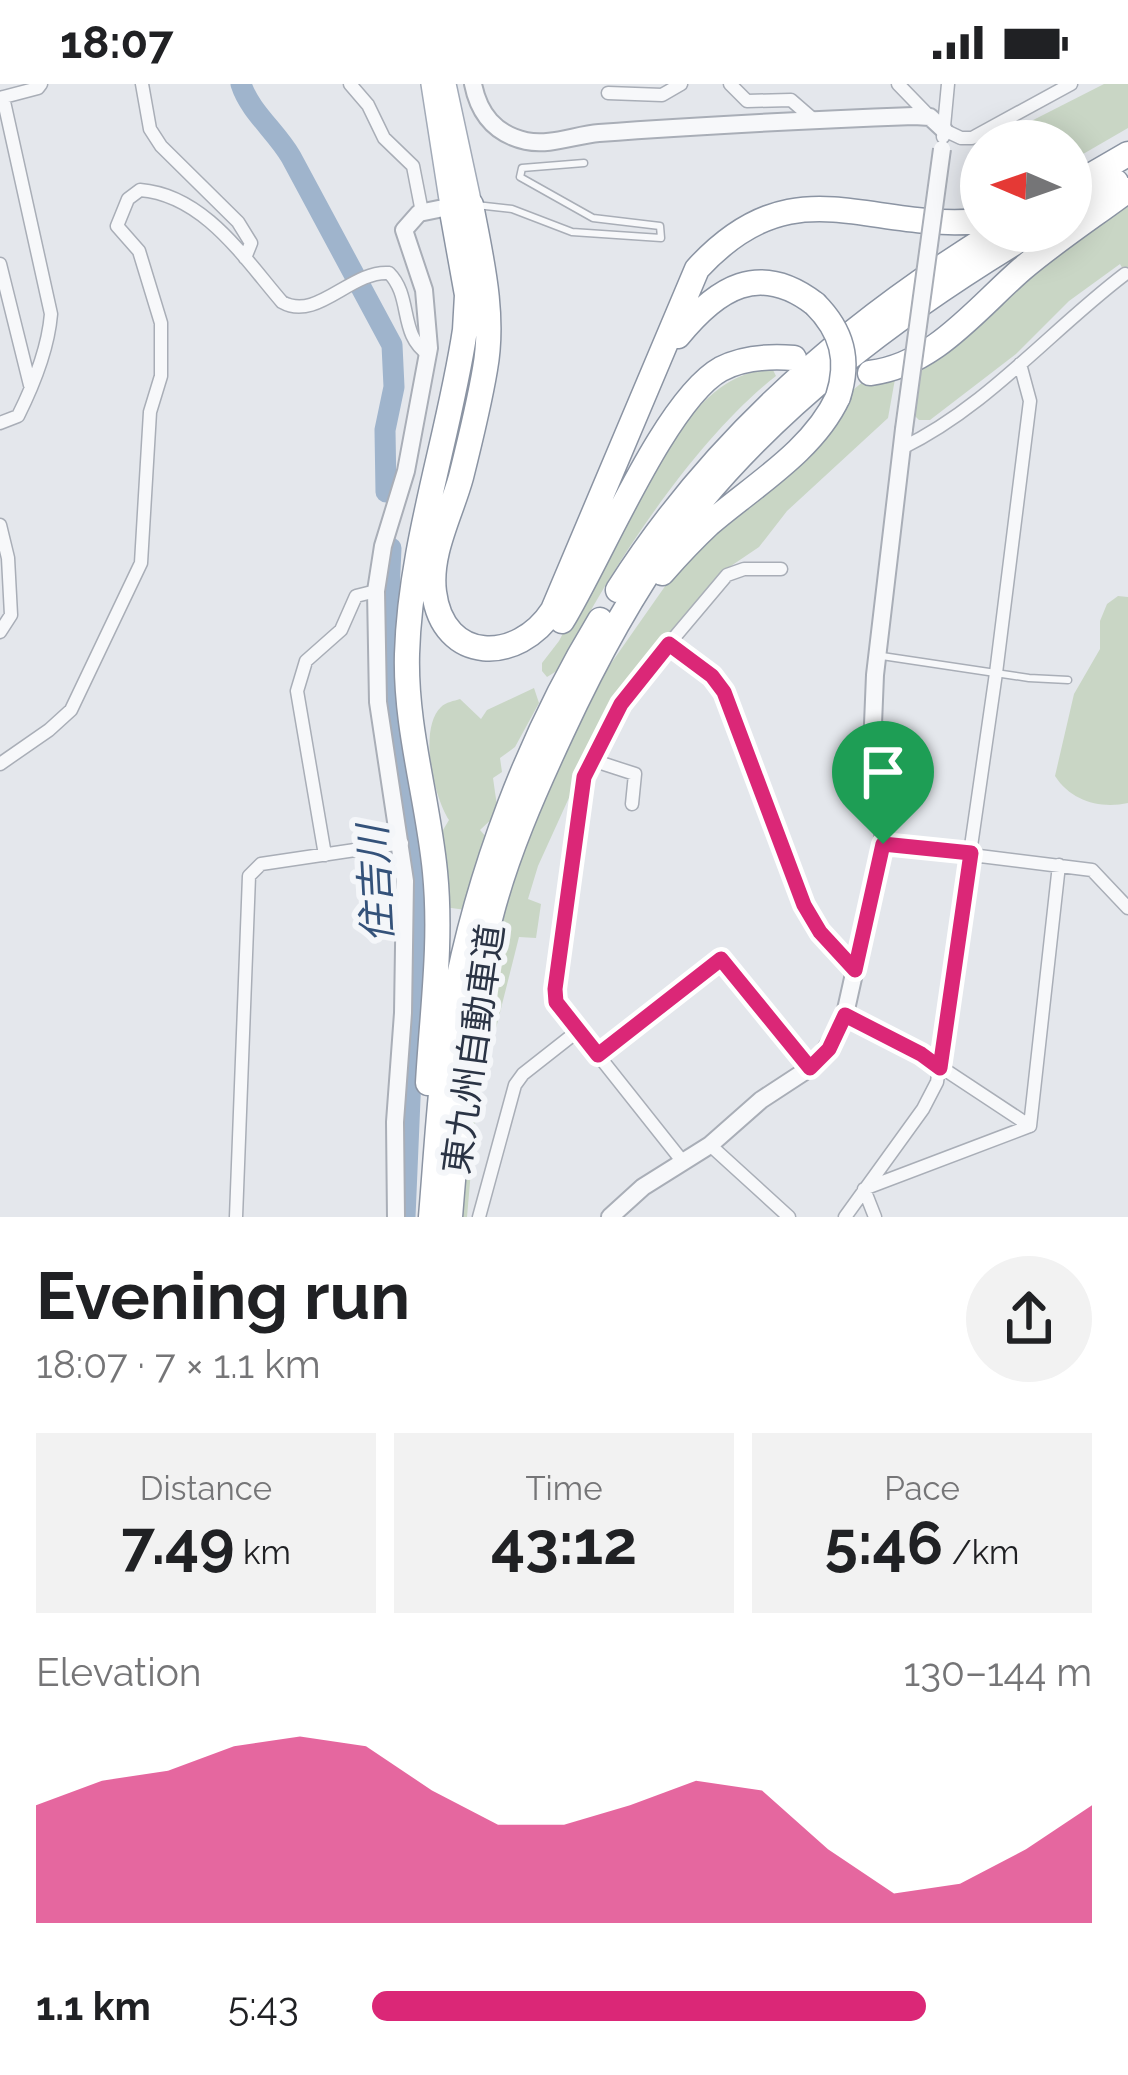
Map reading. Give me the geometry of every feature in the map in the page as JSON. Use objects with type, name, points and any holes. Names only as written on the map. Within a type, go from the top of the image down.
[{"type":"highway","points":[[1092,175],[1128,154]]},
{"type":"highway","points":[[1092,196],[1128,175]]},
{"type":"highway","points":[[870,373],[889,371],[928,354],[1026,266],[1128,190]]},
{"type":"highway","points":[[461,205],[484,276],[486,366],[433,577],[439,613],[458,637],[482,648],[508,648],[532,635],[547,619],[697,269],[721,243],[799,207],[960,222]]},
{"type":"highway","points":[[428,1217],[425,1132],[437,921],[435,870],[410,713],[407,656],[411,606],[465,329],[461,205]]},
{"type":"highway","name":"東九州自動車道","points":[[428,1217],[453,1007],[473,919],[498,834],[587,640],[681,497],[728,444],[864,324],[968,252]]},
{"type":"highway","name":"東九州自動車道","points":[[450,1217],[464,1067],[491,915],[538,784],[607,639],[682,525],[766,431],[899,320],[1002,252]]},
{"type":"highway","points":[[607,639],[705,528],[807,441],[838,397],[843,350],[833,325],[815,304],[782,284],[755,282],[732,287],[694,317],[665,352]]},
{"type":"highway","points":[[426,524],[421,602],[439,641],[458,656],[478,663],[529,655],[568,613],[669,424],[695,390],[739,362],[764,356],[794,358]]},
{"type":"main road","points":[[432,84],[461,205]]},
{"type":"main road","points":[[445,84],[461,205]]},
{"type":"street","points":[[0,423],[18,416],[50,331],[51,314],[2,98],[41,84]]},
{"type":"street","points":[[142,84],[150,128],[161,146],[238,222],[251,243],[245,258]]},
{"type":"street","points":[[350,84],[368,105],[383,138],[413,166],[422,212]]},
{"type":"street","points":[[473,84],[478,106],[489,122],[517,138],[538,143],[593,133],[814,120],[937,123]]},
{"type":"street","points":[[730,84],[747,101],[791,100],[814,120]]},
{"type":"street","points":[[898,84],[937,123],[972,138],[1071,84]]},
{"type":"street","points":[[610,1217],[643,1187],[710,1145],[761,1100],[810,1068],[829,1049],[845,1015],[883,844],[884,808],[873,724],[877,656],[942,149],[937,123],[948,84]]},
{"type":"street","points":[[608,93],[662,95],[679,85]]},
{"type":"street","points":[[0,764],[71,710],[141,563],[150,412],[161,376],[161,323],[139,251],[117,226],[128,199],[140,190],[180,200],[217,227],[292,308],[310,307],[356,280],[388,273],[397,282],[411,339],[429,355]]},
{"type":"street","points":[[396,1217],[395,1122],[406,937],[402,843],[380,723],[376,591],[382,546],[406,471],[429,355],[424,290],[404,234],[410,218],[461,205]]},
{"type":"street","points":[[1,270],[31,389]]},
{"type":"street","points":[[903,438],[1020,364],[1079,308],[1125,274]]},
{"type":"street","points":[[845,1217],[932,1096],[940,1068],[1030,401],[1020,364]]},
{"type":"street","points":[[0,525],[8,558],[11,615],[0,632]]},
{"type":"street","points":[[683,1162],[556,1002],[581,786],[621,704],[728,575],[744,569],[782,569]]},
{"type":"street","points":[[325,854],[297,691],[306,661],[341,630],[356,596],[376,591]]},
{"type":"street","points":[[669,644],[712,676],[724,692],[804,905],[820,932],[855,970]]},
{"type":"street","points":[[592,760],[635,774],[632,804]]},
{"type":"street","points":[[236,1217],[250,876],[261,864],[402,843]]},
{"type":"street","points":[[883,844],[1092,870],[1128,908]]},
{"type":"street","points":[[1030,1126],[1059,865]]},
{"type":"street","points":[[845,1015],[921,1054],[1030,1126]]},
{"type":"street","points":[[479,1217],[515,1085],[579,1030]]},
{"type":"street","points":[[864,1189],[1030,1126]]},
{"type":"street","points":[[710,1145],[789,1217]]},
{"type":"street","points":[[864,1189],[875,1217]]},
{"type":"lane","points":[[461,205],[512,209],[572,232],[661,238],[660,226],[593,218],[520,177],[522,168],[584,163]]},
{"type":"lane","points":[[877,656],[1069,680]]},
{"type":"lane","points":[[598,1055],[721,959],[810,1068]]},
{"type":"green space","points":[[1104,84],[1128,84],[1128,128],[1092,149],[1092,120],[1033,120]]},
{"type":"green space","points":[[1128,204],[1128,278],[1120,264],[1069,301],[1016,354],[930,420],[919,420],[913,414],[926,363],[1058,252],[1092,252],[1092,229]]},
{"type":"green space","points":[[772,368],[776,376],[714,436],[654,511],[601,593],[560,669],[547,677],[542,663],[559,641],[630,505],[673,438],[720,388]]},
{"type":"green space","points":[[895,379],[888,418],[787,511],[759,547],[722,572],[612,703],[538,866],[528,899],[541,904],[536,938],[519,937],[486,1068],[479,1078],[467,1217],[458,1217],[465,1128],[495,922],[523,843],[591,692],[696,542],[808,450],[839,420],[853,390],[865,380]]},
{"type":"green space","points":[[1118,596],[1128,597],[1128,803],[1107,805],[1078,797],[1055,776],[1074,694],[1100,649],[1100,621],[1107,604]]},
{"type":"green space","points":[[534,688],[539,703],[515,747],[500,758],[502,772],[493,778],[498,813],[480,830],[487,838],[466,910],[444,907],[440,835],[449,820],[431,763],[434,717],[443,705],[460,699],[481,719],[487,710]]},
{"type":"waterway","name":"住吉川","points":[[241,84],[250,104],[291,157],[392,345],[394,387],[385,430],[386,492]]},
{"type":"waterway","name":"住吉川","points":[[391,548],[387,639],[391,700],[419,887],[405,1217]]},
{"type":"route","points":[[669,644],[712,676],[724,692],[809,916],[855,970],[883,844],[971,853],[940,1068],[845,1015],[829,1049],[810,1068],[721,959],[598,1055],[556,1002],[581,786],[621,704],[669,644]]}]
